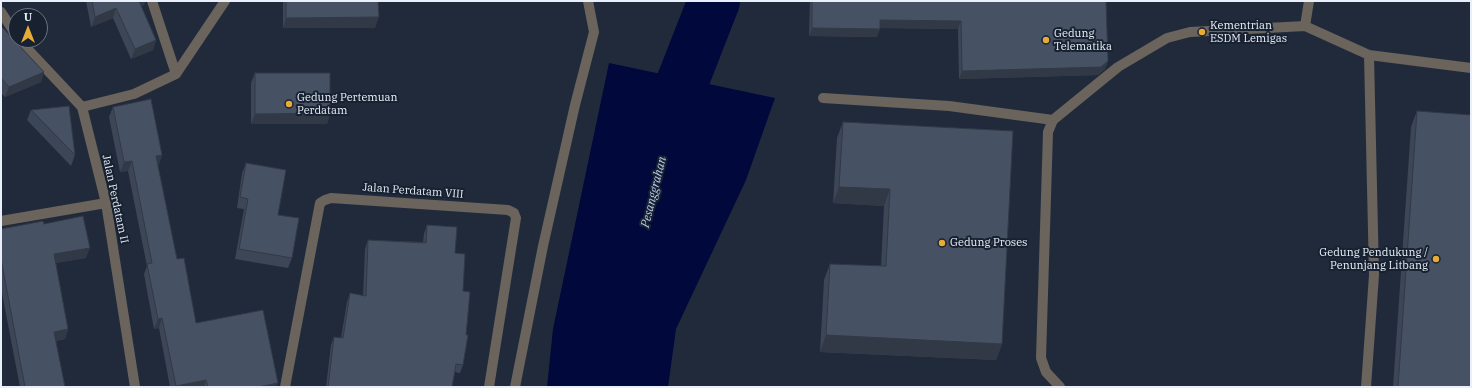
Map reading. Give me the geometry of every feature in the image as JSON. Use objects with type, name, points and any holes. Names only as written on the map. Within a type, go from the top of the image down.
[{"type":"street","points":[[152,1],[176,74]]},
{"type":"street","points":[[82,107],[134,94],[176,74],[225,1]]},
{"type":"street","points":[[515,387],[543,246],[575,104],[594,32],[588,1]]},
{"type":"street","points":[[1305,26],[1310,1]]},
{"type":"street","points":[[1,12],[8,23]]},
{"type":"street","points":[[1060,387],[1046,372],[1041,358],[1047,141],[1053,120],[1118,67],[1167,38],[1190,32],[1305,26],[1369,55],[1471,68]]},
{"type":"street","name":"Jalan Perdatam II","points":[[27,48],[82,107],[106,202],[135,387]]},
{"type":"street","points":[[1366,387],[1374,275],[1369,55]]},
{"type":"street","points":[[823,98],[949,106],[1053,120]]},
{"type":"street","name":"Jalan Perdatam VIII","points":[[285,387],[320,204],[331,198],[508,210],[514,213],[516,218],[489,387]]},
{"type":"street","points":[[1,221],[106,202]]},
{"type":"water","points":[[609,63],[775,98],[746,180],[676,329],[668,387],[547,387],[553,329]]},
{"type":"building","points":[[92,1],[139,1],[156,40],[135,49],[116,8],[95,17]]},
{"type":"building","points":[[286,1],[378,1],[379,17],[286,18]]},
{"type":"building","points":[[812,1],[1106,1],[1108,61],[1101,67],[962,71],[961,21],[880,20],[880,29],[812,28]]},
{"type":"building","points":[[1,26],[8,33],[8,48],[22,48],[44,72],[9,87],[1,78]]},
{"type":"building","name":"Gedung Pertemuan Perdatam","points":[[255,73],[330,73],[330,113],[255,114]]},
{"type":"building","points":[[151,99],[162,155],[156,156],[177,259],[184,258],[196,323],[263,310],[278,383],[258,387],[208,387],[206,380],[176,386],[162,318],[158,319],[147,264],[152,263],[132,161],[124,162],[113,107]]},
{"type":"building","points":[[69,106],[75,155],[31,110]]},
{"type":"building","name":"Gedung Pendukung / Penunjang Litbang","points":[[1417,111],[1471,115],[1471,387],[1398,387]]},
{"type":"building","name":"Gedung Proses","points":[[843,122],[1013,131],[1002,344],[826,335],[830,264],[886,266],[890,189],[839,187]]},
{"type":"building","points":[[246,163],[286,170],[278,215],[299,218],[292,258],[239,249],[248,199],[240,197]]},
{"type":"building","points":[[83,216],[90,248],[54,254],[68,329],[54,332],[65,387],[25,387],[1,259],[1,229],[43,221],[44,224]]},
{"type":"building","points":[[427,225],[457,227],[455,253],[465,254],[463,291],[470,292],[466,335],[468,335],[463,365],[456,364],[452,387],[328,387],[334,337],[343,338],[350,293],[366,296],[368,240],[426,243]]},
{"type":"waterway","name":"Pesanggrahan","points":[[665,148],[680,88],[714,1]]},
{"type":"place","name":"Kementrian ESDM Lemigas","points":[[1202,32]]},
{"type":"place","name":"Gedung Telematika","points":[[1046,40]]},
{"type":"place","name":"Gedung Pertemuan Perdatam","points":[[289,104]]},
{"type":"place","name":"Gedung Proses","points":[[942,243]]},
{"type":"place","name":"Gedung Pendukung / Penunjang Litbang","points":[[1436,259]]}]
